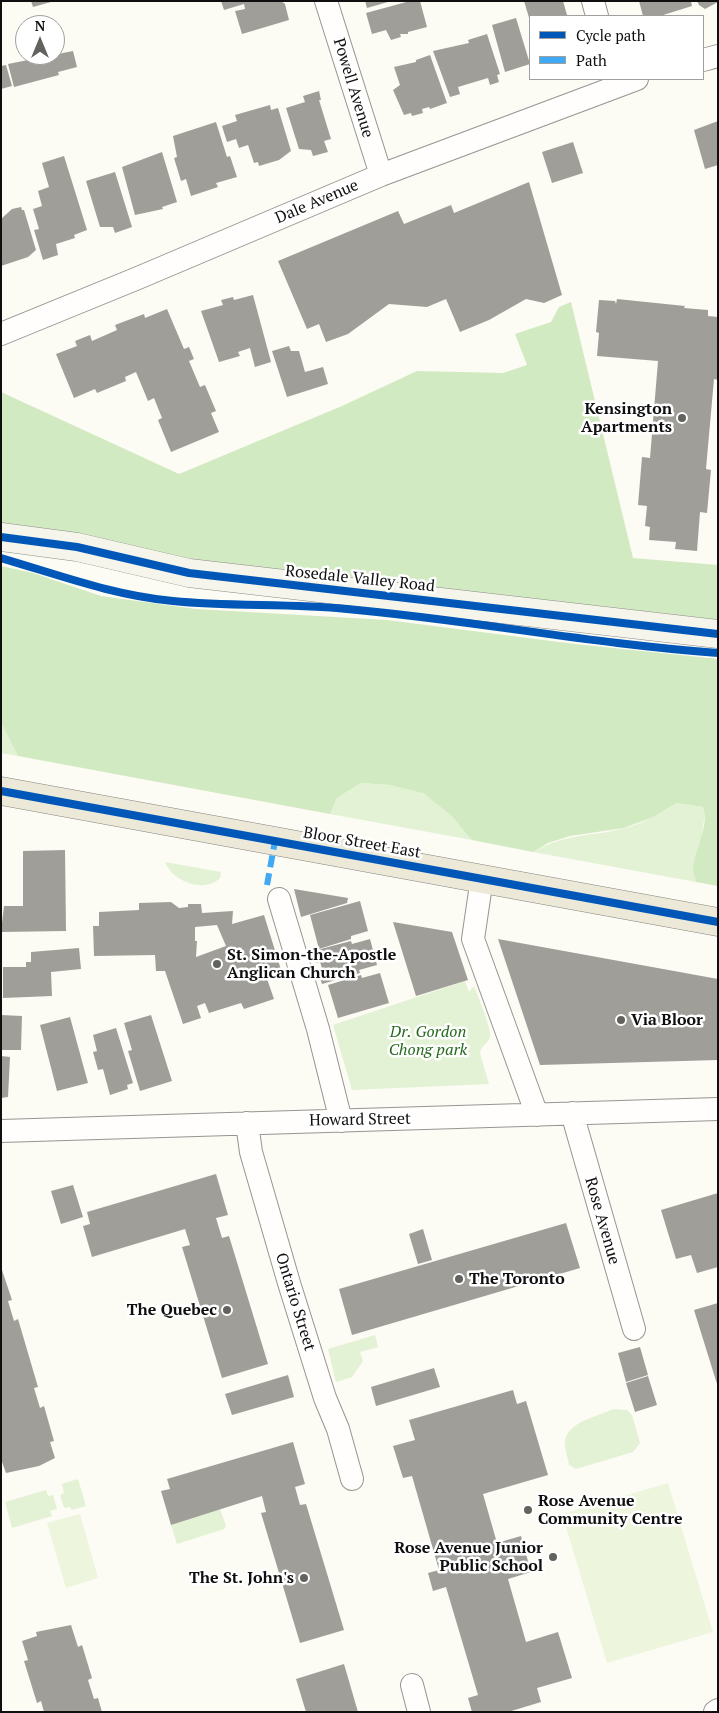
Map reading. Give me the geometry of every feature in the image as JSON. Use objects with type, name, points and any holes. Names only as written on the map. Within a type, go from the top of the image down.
[{"type":"main road","name":"Bloor Street East","points":[[1,791],[718,922]]},
{"type":"street","name":"Powell Avenue","points":[[326,1],[381,175]]},
{"type":"street","points":[[592,1],[597,15]]},
{"type":"street","points":[[704,60],[718,56]]},
{"type":"street","name":"Dale Avenue","points":[[1,334],[381,175],[624,81]]},
{"type":"street","name":"Rosedale Valley Road","points":[[1,537],[77,547],[190,573],[718,634]]},
{"type":"street","points":[[482,878],[473,939],[537,1114]]},
{"type":"street","points":[[279,899],[318,1029],[341,1121]]},
{"type":"street","name":"Howard Street","points":[[1,1131],[718,1109]]},
{"type":"street","name":"Rose Avenue","points":[[572,1113],[634,1329]]},
{"type":"street","name":"Ontario Street","points":[[247,1123],[251,1152],[289,1283],[325,1398],[338,1429],[352,1479]]},
{"type":"street","points":[[412,1685],[419,1712]]},
{"type":"green space","points":[[571,302],[633,558],[718,565],[718,620],[212,563],[55,530],[1,524],[1,392],[179,474],[342,406],[417,371],[503,373],[527,365],[515,334],[551,322],[559,307]]},
{"type":"green space","points":[[1,566],[33,573],[101,596],[196,609],[387,620],[575,644],[718,659],[718,886],[696,882],[693,873],[703,831],[705,815],[703,807],[677,803],[653,817],[624,828],[570,836],[548,843],[533,852],[472,840],[451,815],[423,793],[390,785],[361,783],[337,798],[330,814],[18,756],[1,723]]},
{"type":"green space","points":[[1,723],[18,756],[1,753]]},
{"type":"green space","points":[[361,783],[409,788],[424,794],[451,814],[472,840],[330,814],[337,798]]},
{"type":"green space","points":[[677,803],[703,807],[705,812],[701,842],[693,870],[696,882],[533,852],[568,838],[632,826]]},
{"type":"green space","points":[[165,862],[221,872],[220,878],[206,885],[189,883],[174,875]]},
{"type":"green space","name":"Dr. Gordon Chong park","points":[[465,981],[469,992],[474,986],[490,1031],[489,1039],[480,1053],[489,1084],[352,1090],[333,1025]]},
{"type":"green space","points":[[375,1335],[378,1347],[360,1352],[363,1361],[352,1377],[336,1382],[328,1349]]},
{"type":"green space","points":[[613,1409],[627,1410],[632,1415],[640,1443],[633,1452],[576,1469],[569,1465],[565,1444],[567,1434],[584,1420]]},
{"type":"green space","points":[[78,1479],[86,1506],[72,1510],[70,1507],[64,1508],[60,1495],[64,1493],[62,1484]]},
{"type":"green space","points":[[668,1483],[713,1632],[607,1663],[562,1514]]},
{"type":"green space","points":[[46,1490],[48,1496],[53,1495],[57,1509],[50,1511],[52,1516],[12,1528],[5,1502]]},
{"type":"green space","points":[[220,1509],[226,1526],[224,1529],[177,1544],[171,1525]]},
{"type":"green space","points":[[80,1514],[98,1578],[66,1588],[47,1523]]},
{"type":"building","points":[[31,1],[51,1],[51,2],[33,7]]},
{"type":"building","points":[[221,1],[281,1],[285,4],[289,20],[242,34],[235,11],[245,9],[244,4],[224,10]]},
{"type":"building","points":[[365,1],[388,1],[388,2],[367,8]]},
{"type":"building","points":[[410,1],[420,1],[427,27],[408,32],[408,34],[400,34],[401,37],[391,40],[386,30],[372,34],[366,13]]},
{"type":"building","points":[[524,1],[563,1],[567,15],[529,15],[529,18]]},
{"type":"building","points":[[639,1],[691,1],[692,6],[663,15],[643,15]]},
{"type":"building","points":[[697,1],[718,1],[718,2],[705,9]]},
{"type":"building","points":[[516,18],[529,64],[505,72],[492,25]]},
{"type":"building","points":[[487,34],[500,74],[497,75],[499,82],[490,85],[488,78],[458,87],[460,94],[450,97],[433,51],[469,43],[468,40]]},
{"type":"building","points":[[73,51],[77,67],[58,72],[59,75],[14,87],[8,64],[15,63],[15,65],[65,65],[65,53]]},
{"type":"building","points":[[430,55],[447,103],[430,109],[429,107],[422,109],[423,113],[412,116],[411,113],[404,115],[393,90],[400,85],[394,67],[416,62],[416,60]]},
{"type":"building","points":[[6,65],[12,86],[1,89],[1,66]]},
{"type":"building","points":[[319,91],[321,100],[319,100],[331,139],[324,141],[328,152],[313,156],[311,150],[299,149],[286,108],[305,102],[303,96]]},
{"type":"building","points":[[270,105],[271,110],[278,108],[291,151],[279,160],[259,166],[258,162],[254,163],[248,145],[239,148],[236,139],[227,142],[222,126],[237,121],[235,115]]},
{"type":"building","points":[[718,121],[718,165],[705,169],[694,130]]},
{"type":"building","points":[[216,122],[227,157],[230,156],[237,177],[216,183],[218,187],[191,196],[186,179],[181,181],[174,158],[177,157],[173,136]]},
{"type":"building","points":[[573,142],[583,173],[552,183],[542,152]]},
{"type":"building","points":[[162,152],[177,202],[162,207],[163,209],[135,215],[122,167]]},
{"type":"building","points":[[64,156],[87,230],[74,235],[75,238],[56,244],[58,255],[43,260],[34,230],[39,229],[33,209],[42,206],[38,191],[49,187],[42,163]]},
{"type":"building","points":[[115,172],[132,227],[115,233],[113,227],[100,227],[86,181]]},
{"type":"building","points":[[529,182],[562,295],[544,303],[526,299],[489,320],[460,332],[446,299],[427,307],[389,304],[348,334],[326,342],[319,324],[307,329],[278,261],[398,211],[404,224],[451,205],[454,213]]},
{"type":"building","points":[[21,207],[24,210],[36,250],[28,257],[1,266],[1,219],[12,209]]},
{"type":"building","points":[[253,295],[271,362],[255,367],[250,348],[238,352],[240,356],[219,362],[201,311],[223,305],[221,300],[233,297],[234,300]]},
{"type":"building","name":"Kensington Apartments","points":[[617,299],[708,310],[708,316],[718,317],[718,380],[714,379],[706,469],[711,470],[707,513],[700,512],[697,551],[675,549],[676,542],[649,540],[650,527],[645,526],[647,506],[638,505],[642,457],[650,458],[658,361],[597,356],[599,333],[596,332],[599,300],[615,301],[616,304]]},
{"type":"building","points":[[167,309],[184,349],[189,347],[194,359],[189,361],[200,387],[205,385],[216,411],[211,413],[219,432],[171,452],[158,420],[162,418],[154,398],[148,401],[136,372],[125,377],[126,381],[97,393],[95,389],[74,398],[56,354],[77,346],[75,341],[90,335],[92,341],[117,330],[115,325],[144,314],[145,318]]},
{"type":"building","points":[[289,346],[291,351],[299,351],[305,372],[323,367],[328,384],[287,397],[272,351]]},
{"type":"building","points":[[65,850],[66,931],[1,932],[4,906],[23,906],[23,851]]},
{"type":"building","points":[[294,889],[348,898],[347,903],[301,917]]},
{"type":"building","points":[[360,901],[368,931],[351,936],[351,939],[319,949],[310,915]]},
{"type":"building","name":"St. Simon-the-Apostle Anglican Church","points":[[171,902],[179,908],[188,907],[188,904],[201,904],[202,913],[233,911],[232,924],[264,915],[282,973],[267,979],[274,999],[244,1009],[241,1003],[209,1013],[205,1003],[197,1006],[201,1018],[183,1024],[165,971],[156,971],[155,955],[94,956],[93,926],[99,926],[99,912],[139,910],[139,903]],"holes":[[[217,925],[226,946],[196,957],[197,941],[195,941],[195,927]]]},
{"type":"building","points":[[393,922],[452,932],[468,980],[416,996]]},
{"type":"building","points":[[370,939],[377,965],[359,970],[360,973],[322,984],[319,975],[324,974],[320,962],[316,963],[313,951],[351,941],[352,944]]},
{"type":"building","name":"Via Bloor","points":[[498,939],[718,979],[718,1060],[540,1065]]},
{"type":"building","points":[[79,948],[81,969],[51,972],[52,996],[3,998],[3,967],[26,967],[26,962],[31,962],[31,952]]},
{"type":"building","points":[[380,973],[389,1003],[338,1018],[328,985],[361,975],[362,978]]},
{"type":"building","points":[[1,1015],[22,1016],[21,1050],[1,1050]]},
{"type":"building","points":[[151,1015],[172,1081],[140,1091],[128,1051],[132,1050],[124,1023]]},
{"type":"building","points":[[70,1017],[88,1083],[57,1091],[40,1025]]},
{"type":"building","points":[[116,1028],[133,1083],[127,1085],[128,1089],[110,1095],[103,1069],[98,1070],[93,1052],[97,1051],[93,1035]]},
{"type":"building","points":[[1,1056],[10,1057],[8,1097],[1,1098]]},
{"type":"building","name":"The Quebec","points":[[216,1174],[228,1215],[216,1218],[222,1238],[229,1236],[268,1364],[222,1378],[182,1247],[190,1245],[185,1229],[92,1257],[83,1226],[90,1224],[87,1212]]},
{"type":"building","points":[[73,1185],[83,1217],[61,1224],[51,1191]]},
{"type":"building","points":[[718,1193],[718,1267],[697,1273],[691,1255],[676,1259],[661,1210]]},
{"type":"building","name":"The Toronto","points":[[566,1223],[580,1268],[352,1335],[339,1289]]},
{"type":"building","points":[[423,1229],[432,1260],[418,1264],[409,1234]]},
{"type":"building","points":[[1,1267],[12,1300],[8,1301],[14,1321],[18,1319],[38,1387],[34,1388],[40,1408],[44,1406],[54,1441],[50,1442],[55,1458],[39,1466],[6,1473],[1,1459]]},
{"type":"building","points":[[718,1303],[718,1384],[717,1384],[694,1310]]},
{"type":"building","points":[[640,1347],[648,1375],[626,1382],[618,1353]]},
{"type":"building","points":[[434,1368],[440,1387],[376,1406],[371,1387]]},
{"type":"building","points":[[288,1375],[294,1397],[232,1415],[225,1394]]},
{"type":"building","points":[[648,1376],[657,1405],[635,1412],[626,1383]]},
{"type":"building","points":[[513,1390],[517,1404],[526,1401],[548,1475],[483,1494],[497,1543],[521,1536],[531,1572],[508,1579],[526,1642],[558,1632],[572,1678],[537,1688],[541,1702],[508,1712],[472,1712],[468,1698],[478,1695],[446,1587],[433,1591],[428,1573],[439,1570],[412,1476],[403,1478],[393,1446],[415,1440],[409,1420]]},
{"type":"building","name":"The St. John's","points":[[293,1442],[305,1484],[295,1487],[300,1505],[306,1504],[344,1630],[300,1643],[261,1513],[266,1512],[262,1496],[171,1525],[161,1491],[170,1489],[167,1479]]},
{"type":"building","points":[[71,1625],[78,1647],[82,1645],[92,1678],[88,1680],[94,1699],[98,1698],[102,1712],[44,1712],[41,1701],[37,1703],[24,1661],[28,1660],[22,1641],[37,1636],[36,1632]]},
{"type":"building","points":[[344,1664],[358,1712],[306,1712],[296,1679]]},
{"type":"marked path","points":[[267,885],[275,841]]},
{"type":"cycle path","points":[[1,537],[77,547],[189,573],[718,634]]},
{"type":"cycle path","points":[[1,558],[86,584],[150,598],[195,603],[347,609],[440,619],[625,644],[718,653]]},
{"type":"cycle path","points":[[1,791],[718,922]]},
{"type":"place","name":"Kensington Apartments","points":[[682,418]]},
{"type":"place","name":"St. Simon-the-Apostle Anglican Church","points":[[217,964]]},
{"type":"place","name":"Via Bloor","points":[[621,1020]]},
{"type":"place","name":"The Toronto","points":[[459,1279]]},
{"type":"place","name":"The Quebec","points":[[227,1310]]},
{"type":"place","name":"Rose Avenue Community Centre","points":[[528,1510]]},
{"type":"place","name":"Rose Avenue Junior Public School","points":[[553,1557]]},
{"type":"place","name":"The St. John's","points":[[304,1578]]}]
